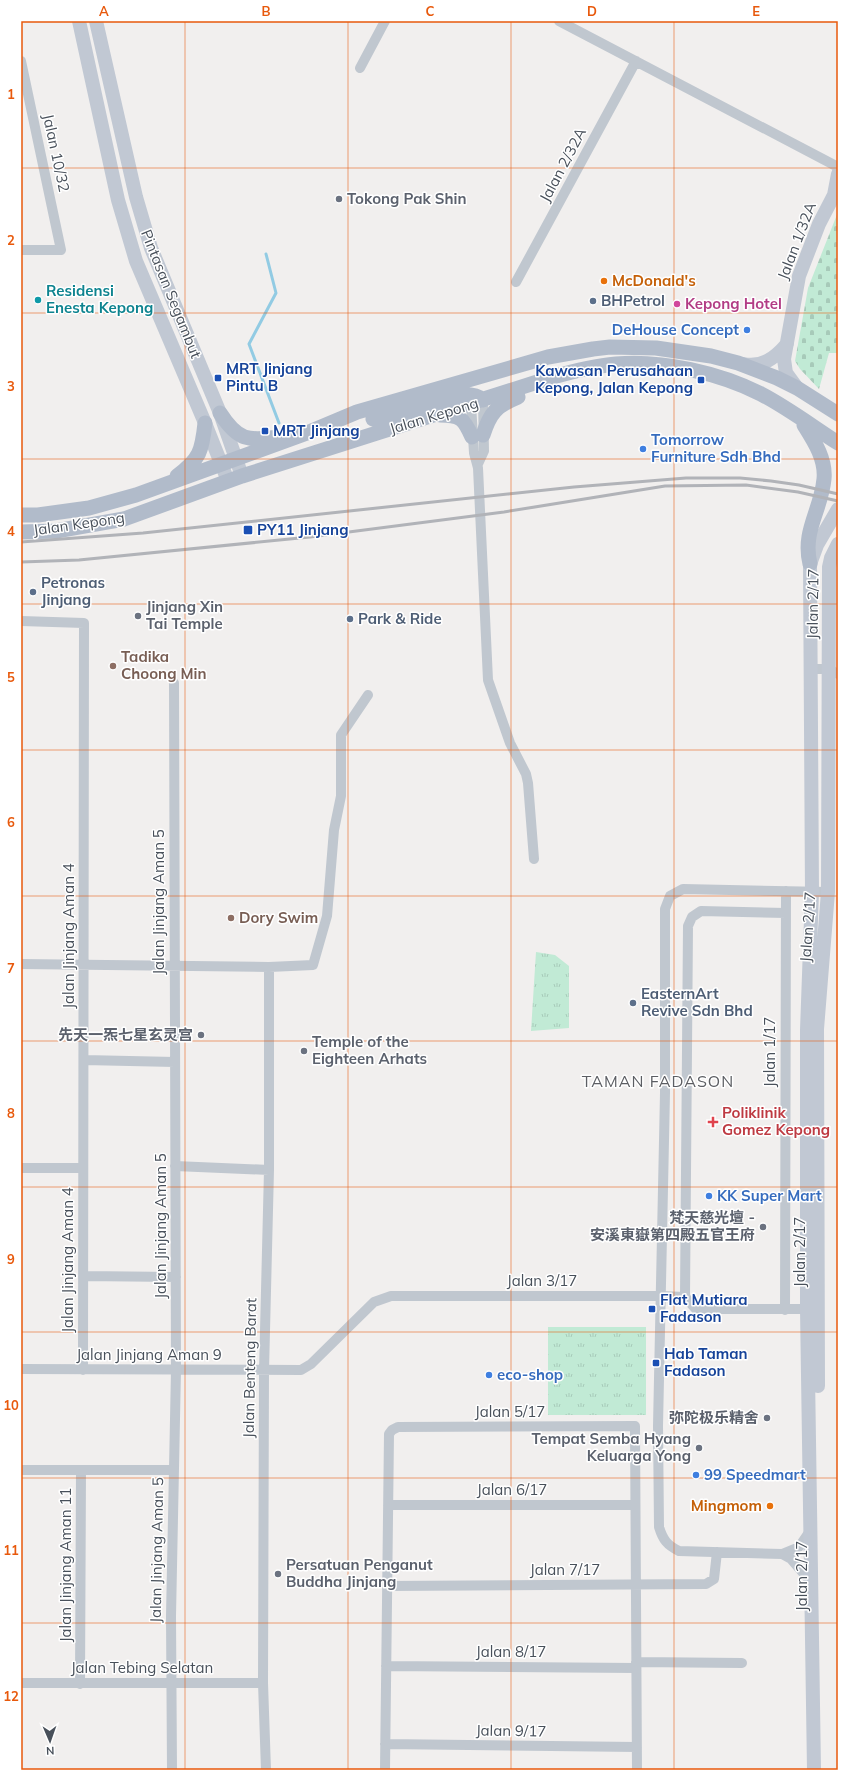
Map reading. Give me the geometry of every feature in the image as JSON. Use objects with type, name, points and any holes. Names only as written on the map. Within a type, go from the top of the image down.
[{"type":"main road","name":"Jalan Kepong","points":[[21,515],[67,511],[100,505],[136,495],[307,433],[357,412],[548,357],[610,347],[656,348],[711,356],[738,363],[777,378],[797,388],[832,410]]},
{"type":"main road","points":[[220,413],[228,425],[248,439],[254,440],[307,433],[354,424],[457,395],[476,400],[483,387],[533,367],[548,357]]},
{"type":"main road","name":"Jalan Kepong","points":[[21,532],[56,530],[113,522],[163,506],[235,479],[436,416],[476,400],[588,368],[616,364],[644,364],[692,370],[718,377],[753,390],[838,443]]},
{"type":"main road","points":[[436,416],[451,415],[461,419],[477,436],[490,416],[498,407],[529,392],[553,377]]},
{"type":"main road","points":[[832,410],[832,420],[838,425]]},
{"type":"main road","points":[[801,419],[814,440],[819,453],[824,478],[820,499],[809,534],[807,547],[810,564]]},
{"type":"main road","points":[[166,484],[191,466],[196,459],[203,442],[205,424]]},
{"type":"street","name":"Pintasan Segambut","points":[[79,21],[118,200],[136,261],[221,463],[235,479]]},
{"type":"street","name":"Pintasan Segambut","points":[[96,21],[136,197],[151,248],[220,413],[235,458],[235,479]]},
{"type":"street","points":[[360,68],[385,21]]},
{"type":"street","points":[[559,21],[838,167]]},
{"type":"street","name":"Jalan 2/32A","points":[[516,282],[636,61]]},
{"type":"street","name":"Jalan 10/32","points":[[21,62],[61,250],[21,250]]},
{"type":"street","name":"Jalan 1/32A","points":[[797,388],[790,380],[784,366],[799,276],[819,224],[834,195],[838,174]]},
{"type":"street","points":[[738,363],[756,366],[778,355],[787,344]]},
{"type":"street","points":[[476,400],[477,436],[474,453],[478,464],[488,680],[510,743],[526,774],[534,859]]},
{"type":"street","name":"Jalan 2/17","points":[[814,1770],[807,1309],[807,1030],[812,892],[810,564],[817,545],[838,509]]},
{"type":"street","points":[[21,512],[67,511]]},
{"type":"street","name":"Jalan 2/17","points":[[822,1770],[817,1310],[817,1029],[828,892],[828,718],[835,668],[835,634],[829,625],[829,567],[831,558],[838,544]]},
{"type":"street","name":"Jalan Jinjang Aman 4","points":[[21,621],[84,623],[83,1370]]},
{"type":"street","points":[[811,669],[835,668]]},
{"type":"street","name":"Jalan Jinjang Aman 5","points":[[172,1770],[171,1683],[173,1470],[176,1370],[174,682]]},
{"type":"street","points":[[828,718],[838,691]]},
{"type":"street","points":[[21,964],[269,967],[313,965],[327,916],[334,830],[341,796],[341,735],[368,694]]},
{"type":"street","name":"Jalan 2/17","points":[[782,1554],[678,1551],[668,1546],[662,1538],[659,1528],[658,1426],[665,1086],[665,908],[670,896],[683,889],[812,892]]},
{"type":"street","name":"Jalan 1/17","points":[[785,1310],[786,891]]},
{"type":"street","points":[[812,892],[828,892]]},
{"type":"street","points":[[786,913],[701,911],[692,917],[688,926],[685,1297],[696,1309],[807,1309]]},
{"type":"street","name":"Jalan Benteng Barat","points":[[266,1770],[263,1683],[264,1371],[269,1170],[269,967]]},
{"type":"street","points":[[84,1060],[175,1062]]},
{"type":"street","points":[[175,1166],[269,1170]]},
{"type":"street","points":[[21,1168],[84,1168]]},
{"type":"street","points":[[83,1276],[176,1277]]},
{"type":"street","name":"Jalan 3/17","points":[[300,1370],[311,1364],[374,1302],[391,1296],[685,1297]]},
{"type":"street","name":"Jalan Jinjang Aman 9","points":[[21,1369],[300,1370]]},
{"type":"street","name":"Jalan 5/17","points":[[388,1505],[389,1434],[392,1430],[398,1427],[635,1426],[635,1505]]},
{"type":"street","points":[[21,1470],[173,1470]]},
{"type":"street","name":"Jalan Jinjang Aman 11","points":[[80,1684],[81,1470]]},
{"type":"street","points":[[385,1770],[388,1505]]},
{"type":"street","name":"Jalan 6/17","points":[[388,1505],[635,1505]]},
{"type":"street","points":[[635,1505],[637,1770]]},
{"type":"street","points":[[782,1554],[799,1547],[810,1531]]},
{"type":"street","name":"Jalan 7/17","points":[[387,1586],[706,1584],[714,1579],[717,1552]]},
{"type":"street","points":[[782,1554],[791,1559],[811,1582]]},
{"type":"street","name":"Jalan 8/17","points":[[386,1666],[742,1663]]},
{"type":"street","name":"Jalan Tebing Selatan","points":[[21,1684],[263,1683]]},
{"type":"street","name":"Jalan 9/17","points":[[385,1744],[637,1747]]},
{"type":"green space","points":[[838,212],[838,353],[829,353],[819,389],[800,369],[795,361],[808,288]]},
{"type":"green space","points":[[536,952],[555,955],[569,966],[569,1028],[531,1031]]},
{"type":"green space","points":[[548,1327],[646,1327],[646,1415],[548,1415]]},
{"type":"waterway","points":[[266,254],[276,293],[249,344],[279,423]]},
{"type":"railway","points":[[21,542],[143,533],[574,487],[686,478],[740,478],[771,481],[799,485],[838,494]]},
{"type":"railway","points":[[21,562],[79,560],[310,537],[504,512],[665,486],[746,485],[798,492],[838,501]]},
{"type":"place","name":"Tokong Pak Shin","points":[[339,199]]},
{"type":"place","name":"McDonald's","points":[[604,281]]},
{"type":"place","name":"Residensi Enesta Kepong","points":[[38,300]]},
{"type":"place","name":"BHPetrol","points":[[593,301]]},
{"type":"place","name":"Kepong Hotel","points":[[677,304]]},
{"type":"place","name":"DeHouse Concept","points":[[747,330]]},
{"type":"place","name":"MRT Jinjang Pintu B","points":[[218,378]]},
{"type":"place","name":"Kawasan Perusahaan Kepong, Jalan Kepong","points":[[701,380]]},
{"type":"place","name":"MRT Jinjang","points":[[265,431]]},
{"type":"place","name":"Tomorrow Furniture Sdh Bhd","points":[[643,449]]},
{"type":"place","name":"PY11 Jinjang","points":[[248,530]]},
{"type":"place","name":"Petronas Jinjang","points":[[33,592]]},
{"type":"place","name":"Jinjang Xin Tai Temple","points":[[138,616]]},
{"type":"place","name":"Park & Ride","points":[[350,619]]},
{"type":"place","name":"Tadika Choong Min","points":[[113,666]]},
{"type":"place","name":"Dory Swim","points":[[231,918]]},
{"type":"place","name":"EasternArt Revive Sdn Bhd","points":[[633,1003]]},
{"type":"place","name":"先天一炁七星玄灵宫","points":[[201,1035]]},
{"type":"place","name":"Temple of the Eighteen Arhats","points":[[304,1051]]},
{"type":"place","name":"Poliklinik Gomez Kepong","points":[[713,1122]]},
{"type":"place","name":"KK Super Mart","points":[[709,1196]]},
{"type":"place","name":"梵天慈光壇 - 安溪東嶽第四殿五官王府","points":[[763,1227]]},
{"type":"place","name":"Flat Mutiara Fadason","points":[[652,1309]]},
{"type":"place","name":"Hab Taman Fadason","points":[[656,1363]]},
{"type":"place","name":"eco-shop","points":[[489,1375]]},
{"type":"place","name":"弥陀极乐精舍","points":[[767,1418]]},
{"type":"place","name":"Tempat Semba Hyang Keluarga Yong","points":[[699,1448]]},
{"type":"place","name":"99 Speedmart","points":[[696,1475]]},
{"type":"place","name":"Mingmom","points":[[770,1506]]},
{"type":"place","name":"Persatuan Penganut Buddha Jinjang","points":[[278,1574]]},
{"type":"district","name":"TAMAN FADASON","points":[[658,1081]]}]
